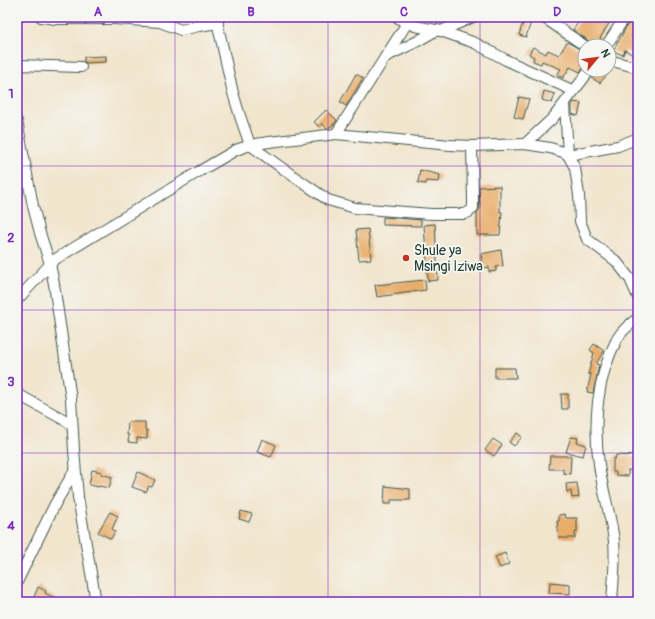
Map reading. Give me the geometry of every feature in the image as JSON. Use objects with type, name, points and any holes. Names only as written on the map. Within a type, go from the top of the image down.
[{"type":"street","points":[[41,17],[56,19],[161,20],[175,29],[181,30],[217,20],[233,93],[250,145],[328,200],[336,203],[355,208],[431,214],[464,214],[469,212],[473,208],[472,146]]},
{"type":"street","points":[[396,17],[409,21],[419,28],[439,30],[475,43],[506,60],[574,92]]},
{"type":"street","points":[[385,58],[439,30],[473,17]]},
{"type":"street","points":[[543,17],[577,40]]},
{"type":"street","points":[[611,38],[625,17]]},
{"type":"street","points":[[336,134],[409,21]]},
{"type":"street","points":[[617,62],[638,68]]},
{"type":"street","points":[[17,65],[81,68]]},
{"type":"street","points":[[525,144],[553,118],[584,78]]},
{"type":"street","points":[[565,104],[568,155],[575,168],[580,220],[583,232],[587,239],[616,261],[630,279],[638,297]]},
{"type":"street","points":[[17,121],[33,206],[50,264],[54,284],[70,388],[78,497],[96,602]]},
{"type":"street","points":[[17,300],[50,264],[198,172],[236,150],[250,145],[336,134],[430,144],[472,146],[525,144],[550,148],[568,155],[618,146],[638,138]]},
{"type":"street","points":[[612,602],[614,543],[599,465],[596,429],[599,393],[605,367],[617,339],[623,330],[638,318]]},
{"type":"street","points":[[17,394],[72,424]]},
{"type":"street","points":[[17,582],[55,504],[75,470]]},
{"type":"path","points":[[579,17],[585,20]]},
{"type":"building","points":[[525,17],[532,19],[526,37],[519,35]]},
{"type":"building","points":[[582,17],[613,17],[600,38],[585,38],[573,30]]},
{"type":"building","points":[[631,18],[638,20],[638,58],[625,50],[623,55],[617,53],[617,44]]},
{"type":"building","points":[[567,42],[577,48],[577,70],[570,67],[563,78],[557,75],[561,69],[542,61],[541,64],[533,61],[534,57],[529,54],[533,47],[546,54],[548,50],[559,55]]},
{"type":"building","points":[[106,56],[106,62],[84,62],[84,57]]},
{"type":"building","points":[[356,74],[363,78],[346,106],[340,102]]},
{"type":"building","points":[[592,78],[604,78],[600,83]]},
{"type":"building","points":[[544,91],[555,94],[552,103],[542,100]]},
{"type":"building","points":[[519,97],[529,99],[523,119],[514,117]]},
{"type":"building","points":[[574,102],[581,103],[578,116],[572,114],[572,105]]},
{"type":"building","points":[[326,110],[337,120],[327,129],[322,123],[319,127],[314,122]]},
{"type":"building","points":[[420,170],[440,175],[439,182],[426,181],[426,184],[418,183]]},
{"type":"building","points":[[500,186],[500,212],[502,212],[500,235],[477,235],[477,213],[480,208],[479,187]]},
{"type":"building","points":[[383,217],[421,220],[421,226],[383,225]]},
{"type":"building","points":[[435,224],[438,280],[428,281],[424,225]]},
{"type":"building","points":[[368,229],[371,259],[359,260],[356,230]]},
{"type":"building","points":[[501,250],[503,266],[496,267],[496,271],[489,272],[489,267],[483,268],[481,254]]},
{"type":"building","points":[[425,280],[426,290],[377,297],[375,285]]},
{"type":"building","points":[[594,344],[604,351],[596,364],[599,365],[593,393],[587,392],[591,374],[588,374],[594,353],[590,350]]},
{"type":"building","points":[[495,368],[515,368],[516,378],[495,378]]},
{"type":"building","points":[[561,394],[568,394],[568,409],[562,409]]},
{"type":"building","points":[[128,422],[145,422],[147,439],[137,438],[137,443],[128,442]]},
{"type":"building","points":[[517,433],[522,437],[514,446],[509,442]]},
{"type":"building","points":[[571,437],[578,438],[577,442],[586,445],[583,456],[566,452]]},
{"type":"building","points":[[262,439],[276,445],[271,457],[257,452]]},
{"type":"building","points":[[493,439],[502,445],[494,456],[485,450]]},
{"type":"building","points":[[616,455],[636,456],[635,466],[632,466],[632,470],[628,470],[628,476],[616,475],[616,472],[613,472],[613,458],[615,459]]},
{"type":"building","points":[[550,456],[571,456],[570,474],[563,473],[563,469],[549,469]]},
{"type":"building","points":[[92,470],[102,472],[101,474],[112,477],[109,488],[89,485]]},
{"type":"building","points":[[138,472],[155,480],[152,487],[149,486],[146,492],[132,487]]},
{"type":"building","points":[[577,483],[579,497],[572,498],[571,491],[567,492],[566,484]]},
{"type":"building","points":[[385,486],[410,489],[410,500],[391,500],[391,504],[384,504]]},
{"type":"building","points":[[241,511],[252,514],[249,522],[239,519]]},
{"type":"building","points":[[110,512],[118,516],[112,529],[115,531],[111,539],[98,532]]},
{"type":"building","points":[[565,514],[566,518],[577,518],[577,532],[575,532],[575,538],[559,538],[557,521],[559,521],[559,515]]},
{"type":"building","points":[[505,553],[509,564],[500,568],[495,557]]},
{"type":"building","points":[[550,582],[570,584],[570,594],[549,593]]},
{"type":"building","points":[[38,587],[46,591],[45,593],[63,602],[32,602]]},
{"type":"place","name":"Shule ya Msingi Iziwa","points":[[406,258]]}]
